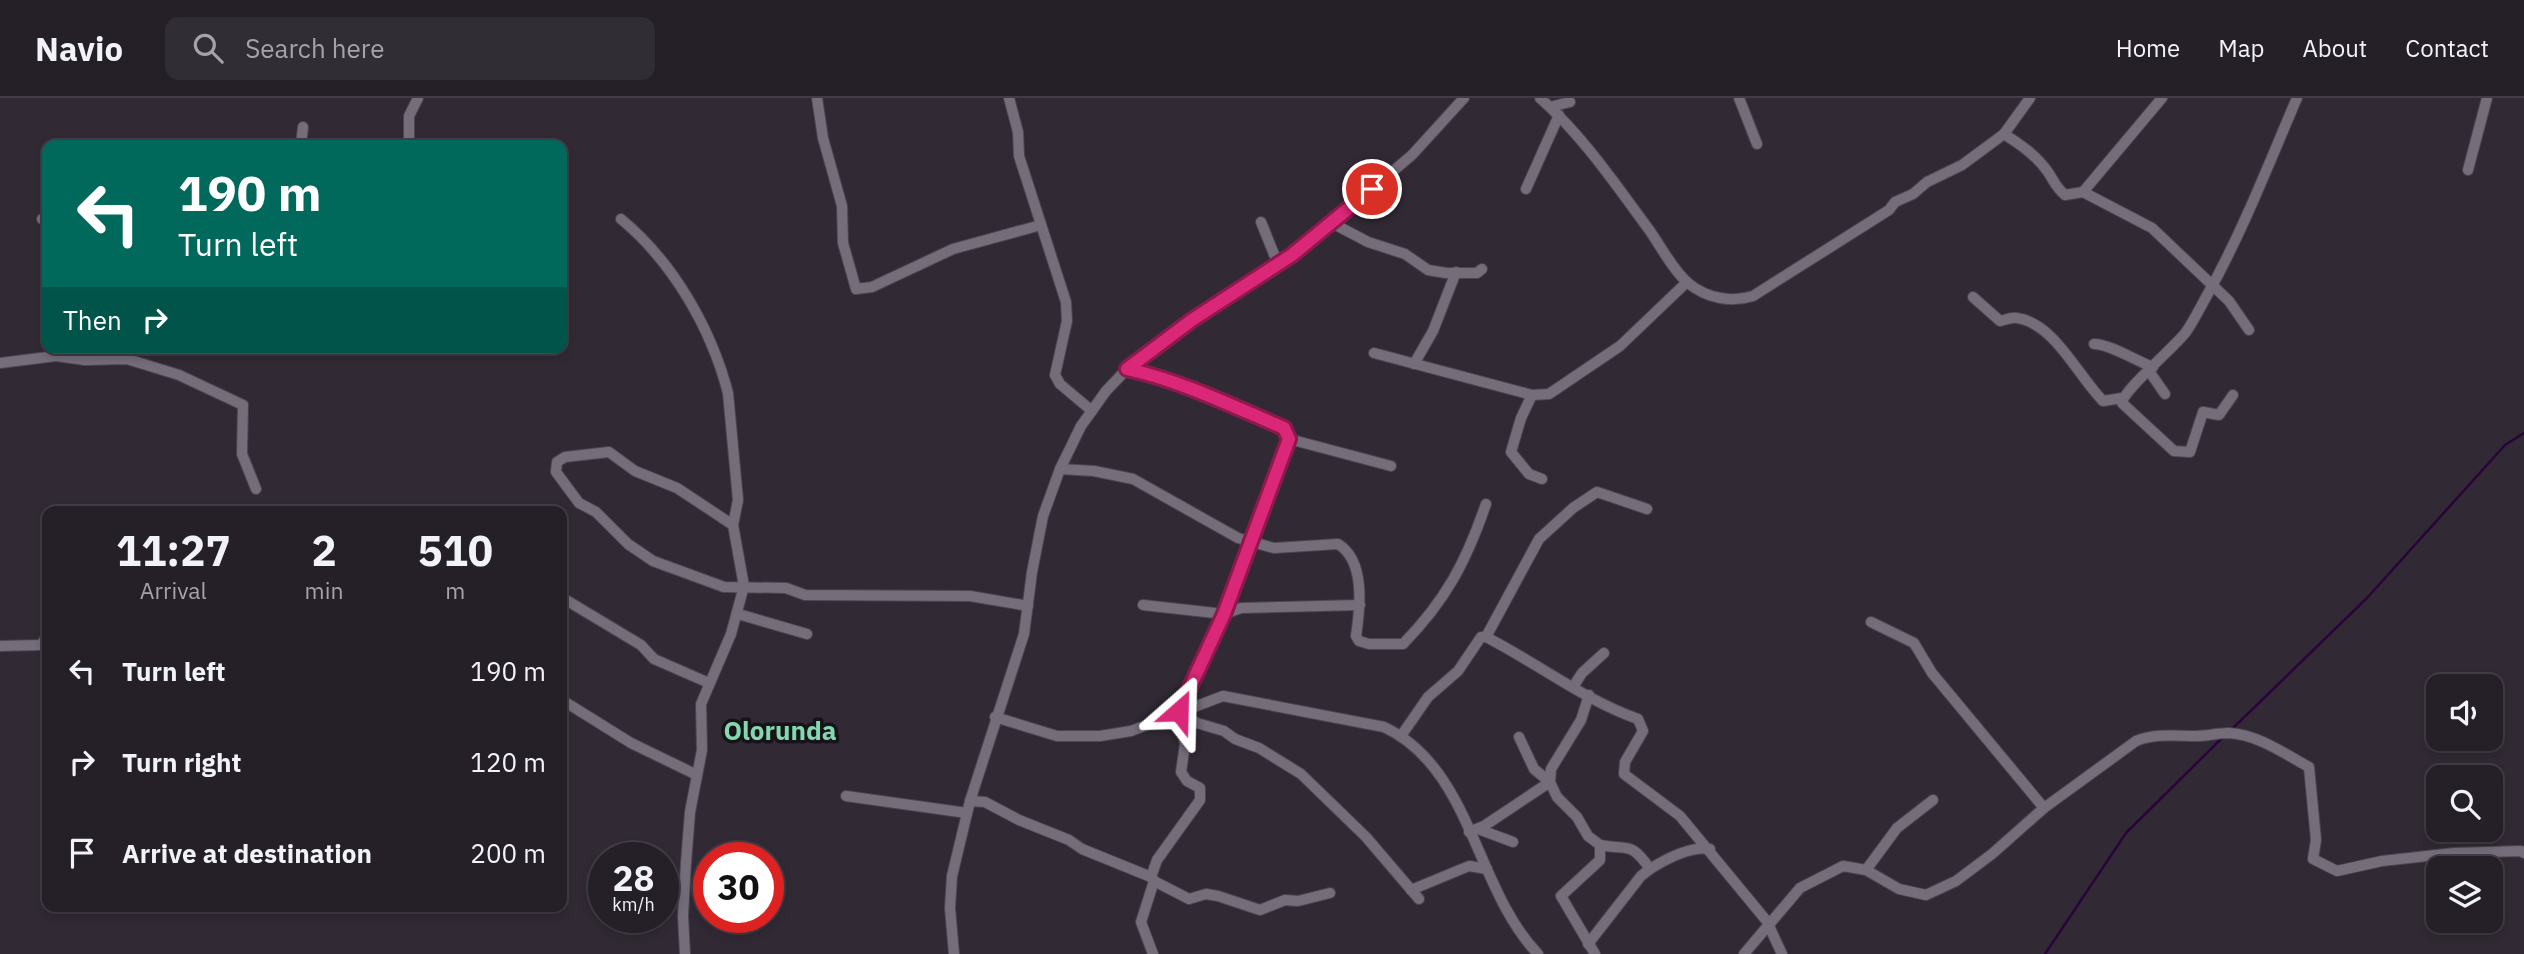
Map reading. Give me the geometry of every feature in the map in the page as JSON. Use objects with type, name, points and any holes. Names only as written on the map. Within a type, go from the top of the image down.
[{"type":"street","points":[[409,140],[409,116],[418,98]]},
{"type":"street","points":[[817,98],[824,138],[842,206],[842,243],[856,289],[872,287],[953,249],[1041,225]]},
{"type":"street","points":[[1009,98],[1018,132],[1019,156],[1066,302],[1067,321],[1055,375],[1059,384],[1092,411]]},
{"type":"street","points":[[954,954],[950,908],[952,876],[967,813],[995,717],[1024,634],[1044,516],[1060,470],[1081,426],[1127,369],[1192,320],[1278,264],[1332,223],[1412,155],[1464,98]]},
{"type":"street","points":[[1540,98],[1559,115],[1613,181],[1687,282],[1714,298],[1744,299],[1753,296],[1889,210],[1895,202],[1913,194],[1927,182],[1962,164],[2004,134],[2030,98]]},
{"type":"street","points":[[1739,98],[1756,144]]},
{"type":"street","points":[[2082,192],[2162,98]]},
{"type":"street","points":[[1973,298],[2000,321],[2016,317],[2048,332],[2086,384],[2103,401],[2122,398],[2172,350],[2188,329],[2237,241],[2297,98]]},
{"type":"street","points":[[2468,170],[2487,98]]},
{"type":"street","points":[[1550,107],[1570,102]]},
{"type":"street","points":[[1526,189],[1559,115]]},
{"type":"street","points":[[302,140],[303,127]]},
{"type":"street","points":[[2004,134],[2027,149],[2047,171],[2056,188],[2065,195],[2082,192],[2152,228],[2229,301],[2249,330]]},
{"type":"street","points":[[621,219],[663,262],[689,299],[724,378],[728,393],[738,500],[733,525],[739,546],[744,586],[738,614],[709,683],[700,714],[702,750],[690,811],[686,863],[683,916],[685,954]]},
{"type":"street","points":[[1261,222],[1278,264]]},
{"type":"street","points":[[1332,223],[1368,242],[1405,254],[1428,270],[1478,273],[1482,269]]},
{"type":"street","points":[[1414,363],[1433,331],[1457,272]]},
{"type":"street","points":[[1374,352],[1532,395],[1549,394],[1620,346],[1687,282]]},
{"type":"street","points":[[2094,344],[2106,344],[2151,369],[2165,394]]},
{"type":"street","points":[[120,358],[126,354]]},
{"type":"street","points":[[0,363],[56,356],[85,360],[120,358],[179,375],[209,391],[240,402],[243,405],[242,454],[256,489]]},
{"type":"street","points":[[1127,369],[1151,374],[1284,428],[1289,439],[1224,614],[1179,711],[1185,744],[1181,772],[1187,781],[1200,788],[1200,800],[1157,860],[1141,922],[1153,954]]},
{"type":"street","points":[[1532,395],[1521,418],[1511,452],[1529,474],[1542,479]]},
{"type":"street","points":[[2122,398],[2127,409],[2174,451],[2190,452],[2203,412],[2219,415],[2233,395]]},
{"type":"street","points":[[1289,439],[1391,466]]},
{"type":"street","points":[[733,525],[677,488],[635,471],[609,452],[565,457],[557,462],[556,472],[579,503],[596,512],[628,544],[653,561],[724,587],[786,588],[805,595],[970,596],[1028,606]]},
{"type":"street","points":[[1060,470],[1094,471],[1133,479],[1216,527],[1274,548],[1338,544],[1347,553],[1361,595],[1356,636],[1359,641],[1369,644],[1403,643],[1430,614],[1470,552],[1486,504]]},
{"type":"street","points":[[1486,637],[1539,539],[1573,508],[1597,492],[1647,509]]},
{"type":"street","points":[[567,601],[642,645],[654,659],[709,683]]},
{"type":"street","points":[[1143,605],[1224,614],[1241,608],[1360,604]]},
{"type":"street","points":[[738,614],[807,635]]},
{"type":"street","points":[[1871,622],[1914,643],[1932,673],[2044,808]]},
{"type":"street","points":[[1401,736],[1429,697],[1458,671],[1481,637],[1521,654],[1573,687],[1618,712],[1638,719],[1643,731],[1625,762],[1624,774],[1679,816],[1710,849],[1770,925],[1782,954]]},
{"type":"street","points":[[0,646],[33,648],[42,644]]},
{"type":"street","points":[[1573,687],[1582,673],[1604,653]]},
{"type":"street","points":[[1550,782],[1551,769],[1581,720],[1589,695]]},
{"type":"street","points":[[995,717],[1069,737],[1131,731],[1223,696],[1384,727],[1401,736],[1435,771],[1474,831],[1487,869],[1513,922],[1538,954]]},
{"type":"street","points":[[567,704],[631,743],[697,775]]},
{"type":"street","points":[[1179,711],[1197,723],[1224,731],[1235,739],[1259,748],[1301,774],[1361,832],[1415,894],[1469,866],[1487,869]]},
{"type":"street","points":[[1744,954],[1800,888],[1843,866],[1866,870],[1899,889],[1926,895],[1956,881],[2044,808],[2136,741],[2151,735],[2199,736],[2227,733],[2262,741],[2309,767],[2316,840],[2314,859],[2337,871],[2382,861],[2455,853],[2524,853]]},
{"type":"street","points":[[1519,737],[1534,769],[1550,782],[1557,797],[1577,817],[1588,836],[1600,845],[1627,846],[1642,858],[1650,869]]},
{"type":"street","points":[[1474,831],[1550,782]]},
{"type":"street","points":[[846,796],[967,813]]},
{"type":"street","points":[[1866,870],[1897,828],[1933,800]]},
{"type":"street","points":[[970,801],[985,802],[1019,820],[1152,879],[1189,899],[1206,894],[1260,910],[1285,900],[1298,901],[1329,893]]},
{"type":"street","points":[[1474,831],[1513,842]]},
{"type":"street","points":[[1595,954],[1561,896],[1600,860],[1600,845]]},
{"type":"street","points":[[1588,944],[1650,869],[1665,859],[1701,848],[1710,849]]},
{"type":"waterway","points":[[2232,729],[2367,598],[2505,445],[2524,433]]},
{"type":"waterway","points":[[2045,954],[2126,833],[2222,738]]},
{"type":"district","name":"Olorunda","points":[[780,730]]},
{"type":"route","points":[[1179,711],[1224,614],[1289,435],[1284,428],[1190,387],[1127,369],[1192,320],[1292,255],[1372,189]]}]
